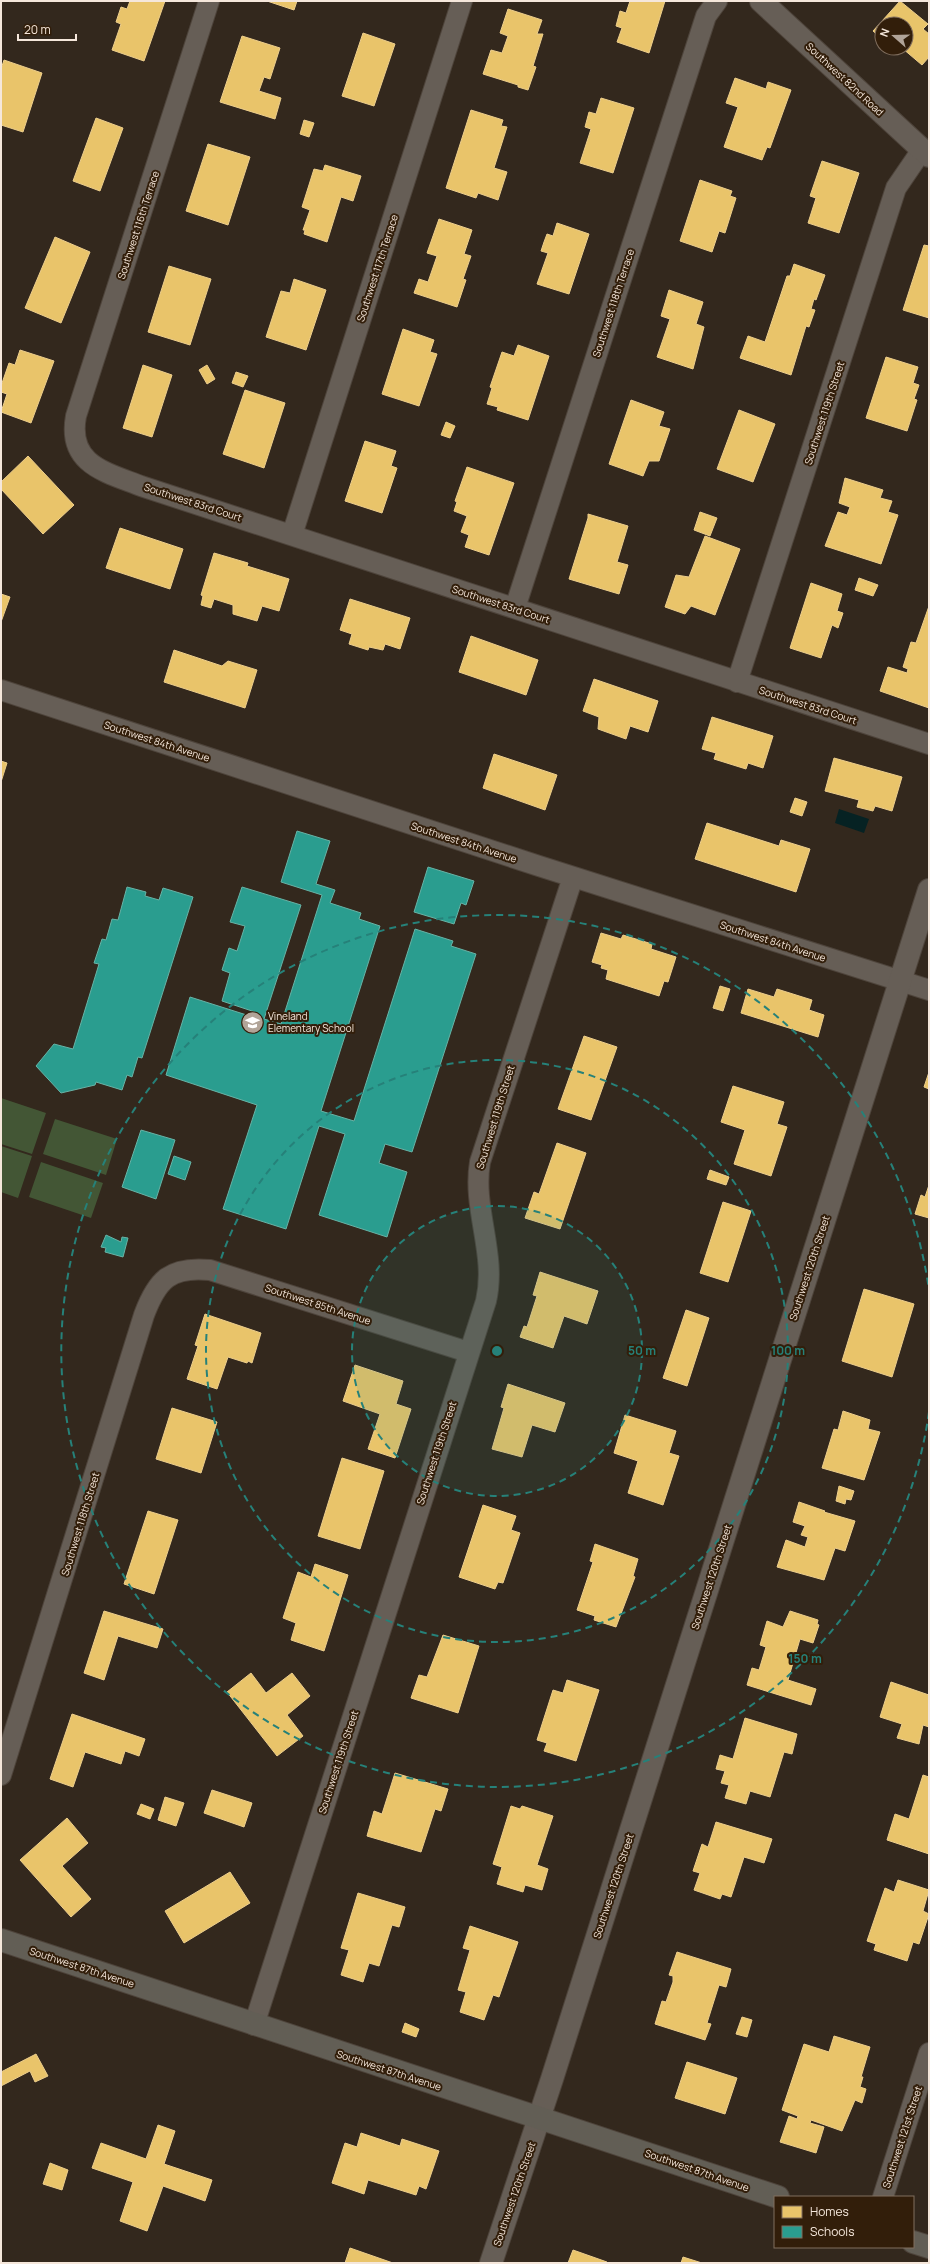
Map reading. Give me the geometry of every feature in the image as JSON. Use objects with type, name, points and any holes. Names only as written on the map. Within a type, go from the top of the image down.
[{"type":"main road","name":"Southwest 87th Avenue","points":[[1,1940],[254,2025],[775,2196]]},
{"type":"main road","points":[[914,2242],[929,2247]]},
{"type":"street","name":"Southwest 116th Terrace","points":[[79,450],[75,437],[76,416],[210,1]]},
{"type":"street","name":"Southwest 117th Terrace","points":[[292,535],[462,1]]},
{"type":"street","name":"Southwest 118th Terrace","points":[[515,608],[703,24],[706,16],[717,1]]},
{"type":"street","name":"Southwest 82nd Road","points":[[761,1],[925,153]]},
{"type":"street","name":"Southwest 119th Street","points":[[737,682],[896,188],[925,153]]},
{"type":"street","name":"Southwest 83rd Court","points":[[79,450],[88,462],[113,475],[737,682],[929,744]]},
{"type":"street","name":"Southwest 84th Avenue","points":[[1,690],[573,877],[929,990]]},
{"type":"street","name":"Southwest 119th Street","points":[[254,2025],[468,1352],[486,1301],[489,1283],[488,1262],[477,1188],[480,1162],[573,877]]},
{"type":"street","name":"Southwest 120th Street","points":[[491,2263],[539,2119],[929,890]]},
{"type":"street","name":"Southwest 85th Avenue","points":[[167,1277],[186,1270],[210,1270],[468,1352]]},
{"type":"street","name":"Southwest 118th Street","points":[[1,1775],[144,1315],[153,1292],[167,1277]]},
{"type":"street","name":"Southwest 121st Street","points":[[883,2196],[929,2053]]},
{"type":"green space","points":[[1,1098],[46,1113],[32,1154],[1,1144]]},
{"type":"green space","points":[[55,1119],[117,1139],[106,1175],[43,1154]]},
{"type":"green space","points":[[1,1146],[32,1156],[18,1198],[1,1192]]},
{"type":"green space","points":[[41,1162],[103,1183],[91,1218],[29,1197]]},
{"type":"water","points":[[839,809],[869,819],[864,833],[835,823]]},
{"type":"building: Homes","points":[[130,1],[165,1],[144,61],[112,50],[121,24],[116,22],[121,7],[127,9]]},
{"type":"building: Homes","points":[[267,1],[297,1],[294,10]]},
{"type":"building: Homes","points":[[630,1],[665,1],[649,53],[617,42],[622,28],[616,26],[620,11],[626,13]]},
{"type":"building: Homes","points":[[900,1],[928,24],[923,29],[929,34],[929,57],[922,65],[911,56],[914,56],[914,16],[886,16]]},
{"type":"building: Homes","points":[[508,9],[542,20],[537,34],[543,34],[533,66],[536,67],[528,90],[518,87],[518,85],[483,74],[491,50],[502,53],[508,36],[500,33]]},
{"type":"building: Homes","points":[[363,33],[395,44],[374,106],[342,96]]},
{"type":"building: Homes","points":[[242,36],[280,48],[270,79],[264,77],[259,91],[281,98],[275,119],[220,102]]},
{"type":"building: Homes","points":[[4,60],[42,73],[23,132],[1,125],[1,69]]},
{"type":"building: Homes","points":[[735,78],[766,89],[768,82],[791,90],[770,148],[767,147],[762,160],[724,147],[738,107],[726,103]]},
{"type":"building: Homes","points":[[601,98],[634,108],[613,173],[580,163],[591,129],[585,127],[589,112],[596,114]]},
{"type":"building: Homes","points":[[471,110],[503,120],[501,126],[507,127],[494,168],[507,172],[498,200],[478,193],[476,198],[446,188]]},
{"type":"building: Homes","points":[[96,118],[123,128],[100,191],[73,181]]},
{"type":"building: Homes","points":[[304,120],[314,123],[309,137],[300,134]]},
{"type":"building: Homes","points":[[208,144],[250,157],[228,225],[186,211]]},
{"type":"building: Homes","points":[[822,161],[859,173],[839,233],[808,223],[816,198],[810,196]]},
{"type":"building: Homes","points":[[325,165],[361,176],[353,201],[341,197],[327,242],[304,234],[305,230],[303,230],[310,210],[302,207],[314,169],[323,171]]},
{"type":"building: Homes","points":[[700,180],[732,191],[730,196],[736,198],[725,233],[719,231],[712,252],[680,241]]},
{"type":"building: Homes","points":[[439,219],[472,230],[464,254],[471,256],[463,279],[466,280],[457,307],[414,293],[419,279],[428,282],[437,256],[427,253]]},
{"type":"building: Homes","points":[[557,223],[589,234],[569,294],[537,284],[548,253],[541,251],[547,234],[553,236]]},
{"type":"building: Homes","points":[[55,237],[90,252],[61,323],[25,308]]},
{"type":"building: Homes","points":[[924,245],[929,246],[929,318],[903,310]]},
{"type":"building: Homes","points":[[794,264],[825,275],[816,300],[814,299],[811,309],[815,310],[809,327],[806,326],[791,375],[740,358],[748,336],[765,342],[787,276],[790,276]]},
{"type":"building: Homes","points":[[169,266],[211,279],[190,345],[148,332]]},
{"type":"building: Homes","points":[[294,279],[326,290],[306,350],[266,337],[281,291],[290,293]]},
{"type":"building: Homes","points":[[669,290],[703,302],[696,324],[704,327],[693,369],[657,357],[670,319],[661,316]]},
{"type":"building: Homes","points":[[403,329],[434,340],[430,352],[437,354],[419,406],[382,394]]},
{"type":"building: Homes","points":[[518,345],[549,356],[528,420],[497,410],[498,407],[487,404],[492,388],[490,387],[502,352],[514,356]]},
{"type":"building: Homes","points":[[20,350],[54,361],[31,423],[1,412],[7,394],[1,392],[1,386],[9,363],[15,365]]},
{"type":"building: Homes","points":[[886,357],[918,367],[913,383],[919,385],[914,399],[917,400],[907,431],[866,418]]},
{"type":"building: Homes","points":[[143,365],[172,375],[152,437],[123,428]]},
{"type":"building: Homes","points":[[207,365],[215,379],[207,384],[199,370]]},
{"type":"building: Homes","points":[[236,372],[248,376],[243,387],[232,383]]},
{"type":"building: Homes","points":[[245,390],[285,403],[264,468],[223,454]]},
{"type":"building: Homes","points":[[631,400],[664,412],[659,426],[670,429],[659,461],[649,461],[643,476],[609,464]]},
{"type":"building: Homes","points":[[739,410],[775,424],[753,482],[717,469]]},
{"type":"building: Homes","points":[[446,422],[455,426],[450,438],[441,435]]},
{"type":"building: Homes","points":[[365,441],[396,451],[391,466],[397,468],[382,513],[345,501]]},
{"type":"building: Homes","points":[[28,456],[74,505],[43,534],[1,489],[1,482]]},
{"type":"building: Homes","points":[[467,467],[514,483],[489,555],[465,547],[469,535],[461,532],[467,516],[454,511],[457,502],[455,501]]},
{"type":"building: Homes","points":[[845,478],[883,490],[880,498],[892,501],[888,512],[898,515],[881,564],[825,546],[838,512],[847,515],[850,507],[839,503]]},
{"type":"building: Homes","points":[[700,512],[717,518],[710,536],[694,530]]},
{"type":"building: Homes","points":[[588,514],[628,526],[617,562],[628,565],[619,594],[569,579]]},
{"type":"building: Homes","points":[[120,528],[183,549],[170,589],[106,568]]},
{"type":"building: Homes","points":[[705,536],[740,549],[715,615],[691,606],[685,614],[665,607],[676,575],[689,577]]},
{"type":"building: Homes","points":[[214,553],[248,563],[247,566],[289,579],[279,611],[262,606],[257,621],[233,614],[233,605],[214,599],[211,608],[201,605],[203,596],[201,595]]},
{"type":"building: Homes","points":[[859,578],[878,585],[873,596],[855,590]]},
{"type":"building: Homes","points":[[811,583],[842,594],[837,611],[843,613],[838,628],[832,625],[821,658],[790,648]]},
{"type":"building: Homes","points":[[1,594],[10,597],[1,622]]},
{"type":"building: Homes","points":[[350,599],[410,618],[400,649],[385,644],[383,650],[369,647],[368,650],[349,644],[352,634],[340,630]]},
{"type":"building: Homes","points":[[929,606],[929,708],[880,691],[888,667],[907,673],[908,669],[903,667],[911,642],[916,643]]},
{"type":"building: Homes","points":[[471,636],[538,660],[526,695],[459,672]]},
{"type":"building: Homes","points":[[174,650],[222,666],[228,661],[257,670],[245,708],[164,682]]},
{"type":"building: Homes","points":[[594,679],[658,701],[648,732],[630,726],[626,739],[598,729],[599,717],[583,711]]},
{"type":"building: Homes","points":[[712,717],[773,736],[763,768],[748,763],[746,769],[714,759],[716,753],[702,749]]},
{"type":"building: Homes","points":[[494,754],[557,775],[545,810],[483,788]]},
{"type":"building: Homes","points":[[834,758],[902,777],[892,811],[875,806],[873,811],[857,807],[859,800],[825,791]]},
{"type":"building: Homes","points":[[1,761],[7,763],[1,782]]},
{"type":"building: Homes","points":[[795,798],[807,802],[802,816],[790,812]]},
{"type":"building: Homes","points":[[707,823],[779,846],[781,840],[810,849],[796,892],[695,859]]},
{"type":"building: Homes","points":[[601,933],[621,939],[623,935],[652,944],[651,949],[676,957],[668,982],[664,981],[659,996],[606,979],[608,970],[601,968],[602,965],[592,962]]},
{"type":"building: Homes","points":[[720,986],[730,989],[723,1011],[713,1008]]},
{"type":"building: Homes","points":[[748,989],[774,997],[777,989],[812,1000],[809,1010],[824,1015],[818,1037],[741,1013]]},
{"type":"building: Homes","points":[[584,1036],[617,1047],[591,1120],[558,1109]]},
{"type":"building: Homes","points":[[929,1072],[929,1089],[924,1087]]},
{"type":"building: Homes","points":[[733,1086],[784,1102],[777,1124],[787,1127],[771,1176],[734,1164],[745,1130],[721,1122]]},
{"type":"building: Homes","points":[[557,1143],[586,1153],[560,1229],[525,1218],[534,1192],[539,1194]]},
{"type":"building: Homes","points":[[710,1170],[729,1177],[726,1185],[707,1179]]},
{"type":"building: Homes","points":[[929,1185],[929,1218],[915,1214],[921,1195],[925,1197]]},
{"type":"building: Homes","points":[[723,1202],[751,1211],[728,1282],[700,1273]]},
{"type":"building: Homes","points":[[540,1272],[598,1291],[587,1324],[564,1316],[553,1348],[520,1337],[524,1326],[527,1327],[537,1296],[533,1295]]},
{"type":"building: Homes","points":[[864,1289],[914,1304],[892,1377],[842,1361]]},
{"type":"building: Homes","points":[[686,1310],[709,1318],[687,1386],[663,1378]]},
{"type":"building: Homes","points":[[205,1314],[261,1333],[252,1363],[248,1361],[247,1363],[228,1357],[217,1389],[187,1379],[198,1346],[195,1345]]},
{"type":"building: Homes","points":[[355,1365],[403,1381],[396,1404],[411,1409],[395,1458],[368,1449],[380,1414],[343,1401]]},
{"type":"building: Homes","points":[[508,1384],[565,1403],[555,1432],[532,1425],[522,1457],[492,1449],[504,1408],[501,1407]]},
{"type":"building: Homes","points":[[172,1408],[217,1422],[201,1473],[156,1459]]},
{"type":"building: Homes","points":[[843,1411],[870,1420],[868,1429],[880,1432],[864,1480],[822,1468],[834,1429],[838,1430]]},
{"type":"building: Homes","points":[[625,1415],[676,1431],[669,1453],[679,1456],[663,1505],[628,1493],[638,1461],[614,1453]]},
{"type":"building: Homes","points":[[342,1458],[384,1471],[360,1549],[318,1536]]},
{"type":"building: Homes","points":[[839,1486],[854,1491],[851,1500],[846,1499],[845,1504],[836,1501]]},
{"type":"building: Homes","points":[[799,1502],[825,1511],[824,1512],[855,1521],[845,1551],[835,1548],[824,1580],[777,1567],[786,1540],[805,1547],[808,1537],[801,1535],[805,1526],[793,1522]]},
{"type":"building: Homes","points":[[483,1505],[516,1516],[511,1530],[520,1533],[503,1583],[498,1582],[495,1589],[459,1577]]},
{"type":"building: Homes","points":[[148,1511],[178,1520],[154,1594],[124,1584]]},
{"type":"building: Homes","points":[[595,1544],[638,1559],[633,1576],[635,1577],[616,1627],[594,1620],[595,1616],[577,1610],[593,1562],[590,1561]]},
{"type":"building: Homes","points":[[315,1564],[348,1575],[324,1651],[291,1640],[296,1623],[283,1618],[298,1572],[311,1577]]},
{"type":"building: Homes","points":[[104,1611],[163,1629],[157,1648],[118,1636],[104,1680],[84,1673]]},
{"type":"building: Homes","points":[[790,1611],[818,1620],[817,1624],[819,1625],[813,1643],[800,1639],[788,1680],[816,1689],[811,1705],[747,1685],[752,1668],[759,1670],[766,1647],[760,1645],[767,1621],[783,1627]]},
{"type":"building: Homes","points":[[443,1635],[479,1646],[458,1713],[411,1698],[419,1675],[427,1677]]},
{"type":"building: Homes","points":[[251,1673],[266,1693],[292,1673],[310,1696],[287,1715],[303,1736],[277,1756],[227,1692]]},
{"type":"building: Homes","points":[[567,1680],[599,1690],[576,1761],[544,1751],[547,1743],[537,1740],[553,1690],[563,1693]]},
{"type":"building: Homes","points":[[891,1682],[929,1695],[929,1727],[923,1725],[919,1744],[897,1738],[902,1724],[880,1717]]},
{"type":"building: Homes","points":[[72,1714],[145,1739],[139,1756],[125,1751],[121,1764],[85,1752],[73,1787],[50,1779]]},
{"type":"building: Homes","points":[[745,1718],[797,1734],[792,1754],[784,1752],[770,1797],[750,1791],[746,1804],[725,1798],[729,1785],[721,1783],[725,1771],[716,1769],[720,1755],[733,1759]]},
{"type":"building: Homes","points":[[395,1773],[448,1789],[441,1811],[435,1809],[421,1852],[367,1836],[374,1811],[382,1814]]},
{"type":"building: Homes","points":[[923,1775],[929,1777],[929,1854],[887,1840],[895,1814],[909,1819]]},
{"type":"building: Homes","points":[[212,1790],[252,1803],[244,1827],[204,1813]]},
{"type":"building: Homes","points":[[165,1797],[184,1803],[176,1826],[158,1820]]},
{"type":"building: Homes","points":[[141,1804],[154,1809],[150,1819],[137,1814]]},
{"type":"building: Homes","points":[[511,1806],[520,1809],[522,1806],[553,1816],[537,1865],[548,1869],[542,1890],[525,1885],[523,1892],[497,1884],[502,1867],[493,1864]]},
{"type":"building: Homes","points":[[67,1818],[88,1843],[62,1866],[91,1899],[71,1917],[20,1860]]},
{"type":"building: Homes","points":[[716,1822],[772,1839],[764,1863],[744,1857],[731,1897],[722,1894],[720,1899],[694,1890],[700,1873],[693,1871],[702,1844],[708,1847]]},
{"type":"building: Homes","points":[[230,1872],[250,1903],[184,1943],[165,1911]]},
{"type":"building: Homes","points":[[898,1880],[929,1890],[923,1911],[929,1914],[919,1944],[913,1942],[907,1961],[874,1950],[876,1944],[867,1941],[885,1888],[894,1892]]},
{"type":"building: Homes","points":[[358,1893],[405,1907],[399,1927],[392,1925],[379,1966],[369,1963],[363,1982],[341,1975],[349,1950],[341,1948]]},
{"type":"building: Homes","points":[[470,1926],[518,1942],[499,1997],[493,1995],[484,2020],[460,2012],[466,1992],[458,1990],[470,1950],[463,1948]]},
{"type":"building: Homes","points":[[677,1952],[731,1969],[726,1987],[719,1985],[707,2023],[711,2024],[705,2040],[655,2024],[662,2001],[666,2002],[673,1982],[673,1976],[669,1975]]},
{"type":"building: Homes","points":[[742,2017],[752,2020],[747,2037],[736,2034]]},
{"type":"building: Homes","points":[[405,2023],[419,2029],[416,2037],[402,2032]]},
{"type":"building: Homes","points":[[834,2036],[870,2047],[861,2077],[863,2077],[860,2087],[866,2089],[862,2103],[855,2100],[842,2131],[811,2120],[810,2123],[824,2127],[816,2153],[780,2142],[789,2116],[797,2119],[798,2116],[782,2110],[804,2044],[829,2052]]},
{"type":"building: Homes","points":[[36,2054],[48,2076],[35,2082],[30,2071],[1,2086],[1,2072]]},
{"type":"building: Homes","points":[[687,2062],[737,2078],[725,2114],[675,2098]]},
{"type":"building: Homes","points":[[158,2125],[175,2131],[164,2164],[212,2180],[205,2201],[163,2186],[147,2231],[120,2221],[133,2182],[92,2168],[101,2143],[146,2159]]},
{"type":"building: Homes","points":[[361,2133],[400,2146],[402,2139],[439,2151],[426,2189],[419,2186],[416,2195],[368,2180],[364,2194],[332,2183],[345,2143],[357,2147]]},
{"type":"building: Homes","points":[[50,2163],[68,2170],[62,2190],[43,2184]]},
{"type":"building: Homes","points":[[350,2248],[393,2263],[345,2263]]},
{"type":"building: Homes","points":[[573,2250],[607,2262],[607,2263],[568,2263]]},
{"type":"building: Homes","points":[[683,2257],[702,2263],[681,2263]]},
{"type":"building: Schools","points":[[297,831],[330,841],[316,884],[335,890],[330,903],[361,913],[359,919],[380,926],[321,1111],[354,1121],[415,929],[453,941],[451,946],[476,954],[412,1152],[385,1144],[379,1163],[407,1172],[387,1237],[319,1215],[345,1134],[319,1126],[286,1229],[223,1209],[257,1105],[166,1075],[190,997],[253,1017],[255,1012],[222,1001],[230,973],[222,970],[229,948],[237,951],[245,926],[230,922],[242,887],[301,905],[264,1019],[281,1024],[322,895],[281,882]]},
{"type":"building: Schools","points":[[428,867],[474,881],[466,905],[461,903],[454,924],[414,912]]},
{"type":"building: Schools","points":[[127,887],[146,892],[145,896],[159,900],[163,888],[193,897],[142,1058],[138,1057],[132,1077],[127,1075],[122,1090],[96,1082],[95,1085],[61,1093],[36,1066],[54,1044],[73,1049],[99,964],[94,963],[102,939],[106,940],[112,919],[118,920]]},
{"type":"building: Schools","points":[[141,1130],[175,1140],[156,1199],[122,1187]]},
{"type":"building: Schools","points":[[174,1156],[191,1162],[185,1180],[168,1174]]},
{"type":"building: Schools","points":[[106,1235],[121,1242],[122,1237],[128,1238],[123,1257],[105,1252],[106,1248],[101,1247]]},
{"type":"place","name":"Vineland Elementary School","points":[[253,1022]]}]
